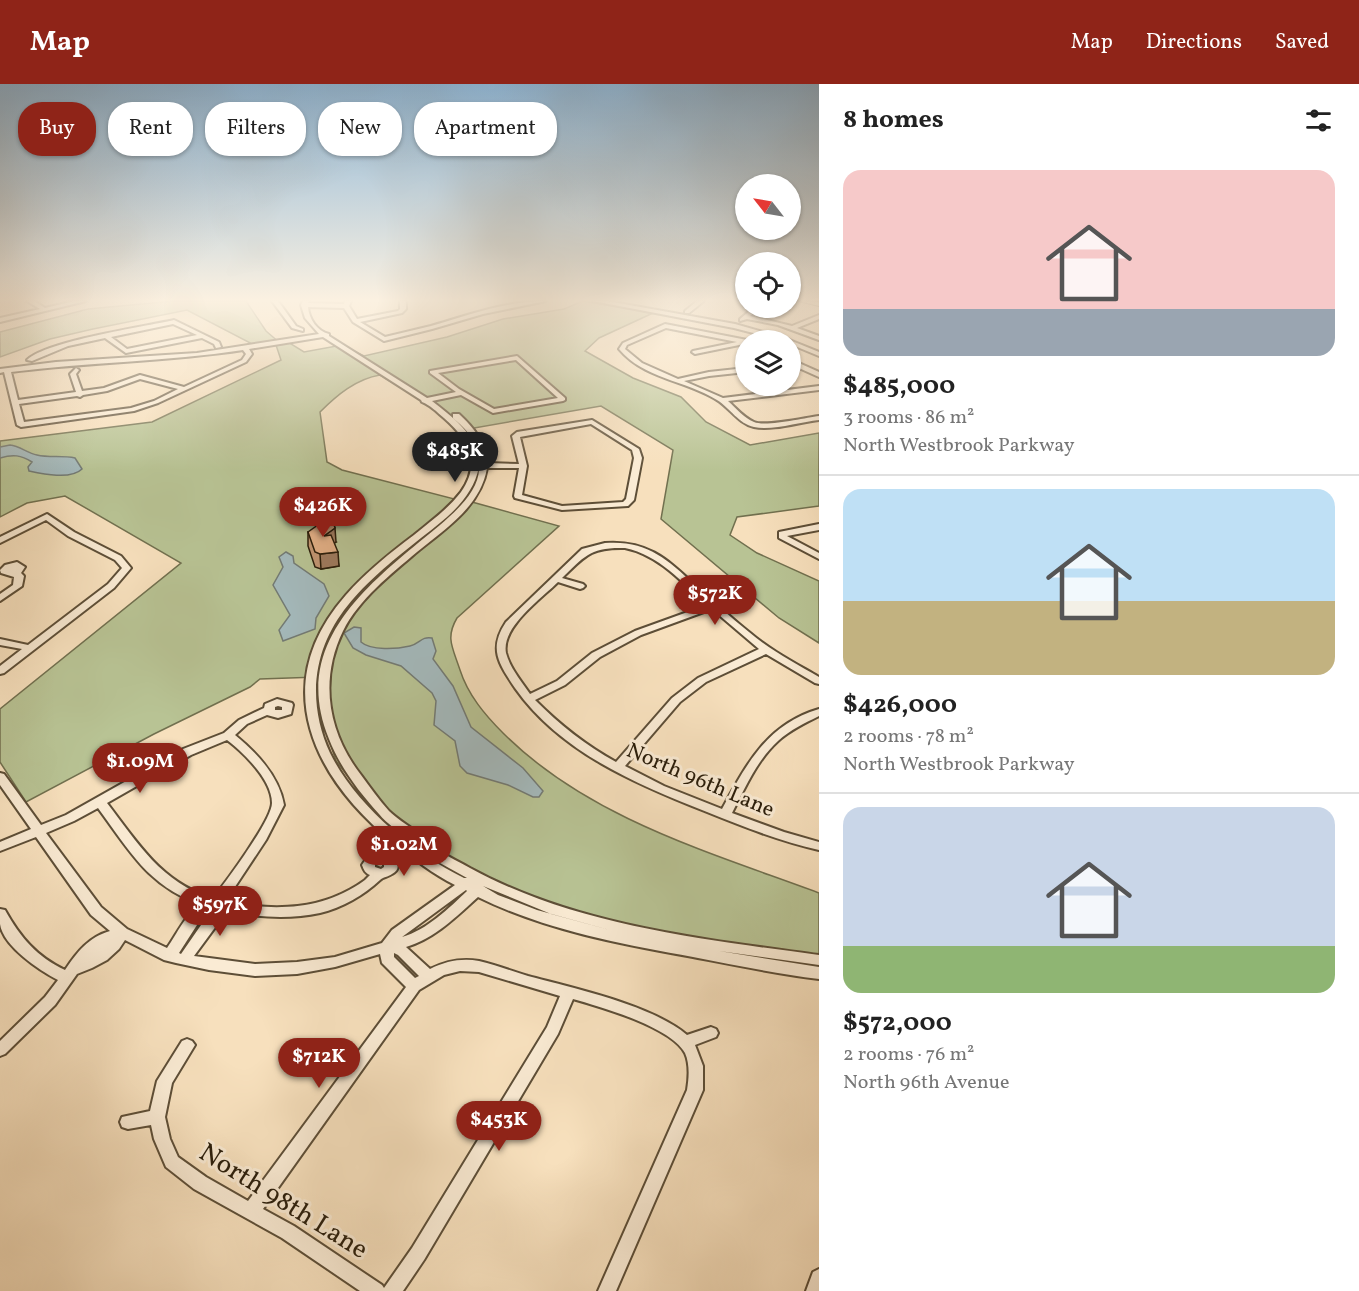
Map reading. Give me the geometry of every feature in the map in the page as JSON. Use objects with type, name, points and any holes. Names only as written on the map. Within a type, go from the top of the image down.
[{"type":"street","points":[[30,360],[34,357]]},
{"type":"street","points":[[114,357],[4,370],[16,402],[21,425],[132,410],[185,389],[243,361],[246,357]]},
{"type":"street","points":[[159,357],[182,357]]},
{"type":"street","points":[[363,357],[426,398],[462,425],[481,446],[481,481],[472,499],[350,596],[321,639],[313,663],[310,682],[311,708],[315,728],[323,752],[362,808],[421,859],[463,884],[476,885],[532,901],[602,924],[717,945],[819,960]]},
{"type":"street","points":[[630,357],[648,368],[681,380],[723,400],[756,426],[819,417]]},
{"type":"street","points":[[426,398],[459,391],[493,411],[563,399],[517,358],[432,372],[459,391]]},
{"type":"street","points":[[801,367],[819,375]]},
{"type":"street","points":[[76,370],[73,374],[80,395]]},
{"type":"street","points":[[681,380],[735,371]]},
{"type":"street","points":[[16,402],[111,389],[140,377],[185,389]]},
{"type":"street","points":[[723,400],[819,388]]},
{"type":"street","points":[[592,422],[635,449],[638,458],[630,500],[625,504],[562,508],[518,496],[523,464],[516,436],[592,422]]},
{"type":"street","points":[[448,427],[462,425]]},
{"type":"street","points":[[480,463],[523,464]]},
{"type":"street","points":[[438,525],[462,497],[480,463]]},
{"type":"street","points":[[462,497],[472,499]]},
{"type":"street","points":[[0,540],[40,519],[52,519],[71,534],[118,558],[127,568],[121,578],[0,671]]},
{"type":"street","points":[[819,527],[782,534],[783,538],[789,542],[819,556]]},
{"type":"street","points":[[580,586],[556,579],[585,551],[602,545],[623,545],[648,551],[662,560],[766,651],[819,681]]},
{"type":"street","points":[[396,561],[360,599],[344,621],[330,648],[323,690],[329,725],[337,748],[349,769],[378,806],[428,849],[476,885],[531,914],[595,933],[819,973]]},
{"type":"street","points":[[0,598],[17,586],[19,576],[15,573]]},
{"type":"street","name":"North 96th Lane","points":[[556,579],[509,624],[500,638],[500,654],[528,699],[570,738],[617,768],[673,795],[788,839],[819,846]]},
{"type":"street","points":[[528,699],[561,683],[596,655],[638,633],[712,606]]},
{"type":"street","points":[[0,642],[29,648]]},
{"type":"street","points":[[617,768],[675,700],[702,680],[766,651]]},
{"type":"street","points":[[0,847],[39,832],[187,752],[228,735],[243,722],[268,710]]},
{"type":"street","points":[[725,815],[741,785],[771,741],[802,720],[819,712]]},
{"type":"street","points":[[170,956],[202,910],[216,903],[267,829],[278,807],[276,796],[262,767],[249,752],[228,735]]},
{"type":"street","points":[[0,777],[96,911],[122,933],[170,956],[184,960],[255,970],[297,968],[335,962],[415,939],[437,925],[476,885]]},
{"type":"street","points":[[99,801],[148,864],[168,883],[198,900],[241,909],[279,912],[320,908],[372,883],[377,874]]},
{"type":"street","points":[[414,986],[387,959],[387,946],[397,934],[436,908],[463,884]]},
{"type":"street","points":[[184,960],[217,914],[216,903]]},
{"type":"street","points":[[0,914],[4,929],[25,953],[45,968],[71,974]]},
{"type":"street","points":[[0,1050],[51,1000],[71,974],[118,943],[122,933]]},
{"type":"street","points":[[387,946],[403,951],[429,977]]},
{"type":"street","points":[[250,1212],[414,986],[443,967],[469,965],[569,992],[659,1023],[686,1042],[694,1058],[698,1074],[696,1090],[607,1291]]},
{"type":"street","points":[[392,1291],[418,1254],[553,1030],[569,992]]},
{"type":"street","points":[[686,1042],[711,1033]]},
{"type":"street","name":"North 98th Lane","points":[[187,1045],[165,1081],[158,1118],[162,1138],[172,1162],[200,1183],[288,1232],[376,1291]]},
{"type":"street","points":[[128,1122],[158,1118]]},
{"type":"street","points":[[815,1291],[819,1278]]},
{"type":"green space","points":[[280,357],[596,357],[633,378],[681,397],[706,422],[750,445],[819,433],[819,506],[737,517],[730,535],[757,553],[819,581],[819,643],[779,618],[661,519],[673,450],[601,406],[474,428],[484,448],[487,465],[483,482],[472,502],[559,526],[457,618],[451,631],[451,637],[463,679],[472,696],[503,733],[536,763],[611,810],[652,830],[819,893],[819,965],[655,941],[530,908],[472,884],[417,846],[369,803],[336,761],[317,702],[318,677],[260,679],[250,687],[154,734],[26,802],[0,762],[0,709],[181,563],[65,496],[27,503],[0,517],[0,441],[152,422],[281,360]],"holes":[[[380,375],[416,397],[452,425],[465,442],[471,459],[468,478],[454,499],[342,470],[327,462],[320,412],[347,389],[363,380]]]},
{"type":"shaded area","points":[[10,445],[37,455],[75,458],[82,469],[64,475],[29,471],[28,467],[32,462],[24,458],[13,456],[0,458],[0,447]]},
{"type":"shaded area","points":[[286,552],[293,556],[294,563],[324,584],[329,596],[316,618],[315,629],[283,641],[279,630],[290,615],[273,585],[283,567],[279,557]]},
{"type":"shaded area","points":[[354,627],[361,628],[361,642],[377,648],[405,647],[425,638],[432,638],[436,651],[433,659],[453,686],[471,727],[523,768],[543,791],[539,797],[533,797],[508,785],[467,773],[460,766],[455,741],[434,725],[436,701],[432,693],[401,666],[366,655],[353,648],[344,633]]},
{"type":"building","points":[[325,520],[333,521],[335,528],[324,536],[331,535],[338,552],[320,554],[315,552],[308,532]]}]
